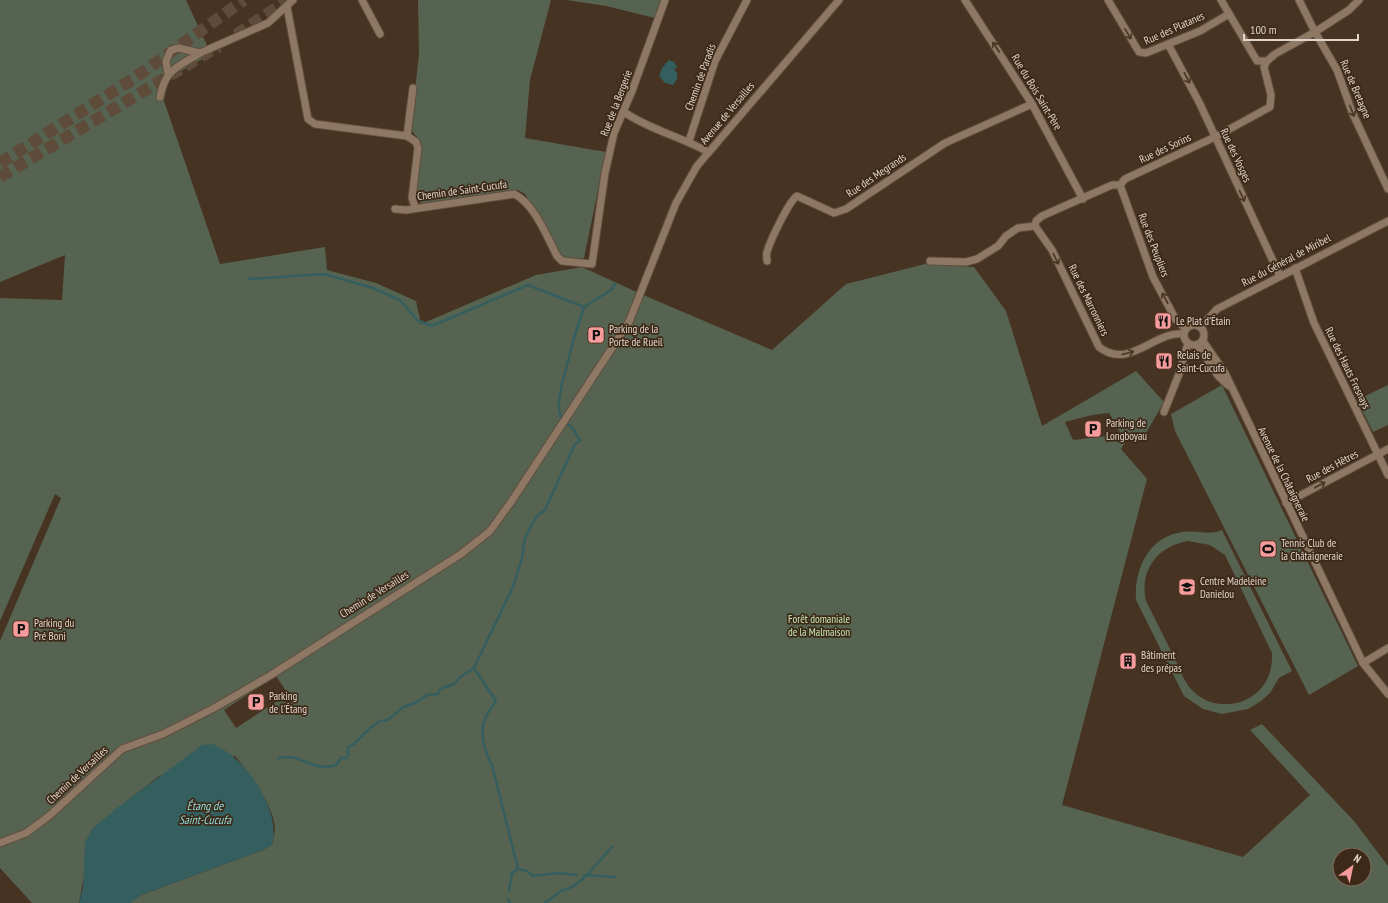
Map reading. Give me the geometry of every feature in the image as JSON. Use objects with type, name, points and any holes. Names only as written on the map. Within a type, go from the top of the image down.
[{"type":"street","points":[[160,97],[162,86],[168,74],[200,53],[268,23],[293,0]]},
{"type":"street","points":[[362,0],[380,34]]},
{"type":"street","name":"Rue de la Bergerie","points":[[592,264],[604,173],[614,133],[624,112],[665,0]]},
{"type":"street","name":"Chemin de Paradis","points":[[689,141],[715,61],[747,0]]},
{"type":"street","name":"Avenue de Versailles","points":[[656,257],[676,203],[697,166],[839,0]]},
{"type":"street","name":"Rue du Bois Saint-Père","points":[[965,0],[1032,104],[1083,199]]},
{"type":"street","name":"Rue des Platanes","points":[[1108,0],[1139,52],[1146,53],[1200,30],[1229,14]]},
{"type":"street","points":[[1221,0],[1257,61],[1266,61],[1275,54],[1315,32],[1349,10],[1359,0]]},
{"type":"street","name":"Rue de Bretagne","points":[[1299,0],[1315,32],[1337,70],[1352,112],[1388,189]]},
{"type":"street","points":[[287,7],[308,120],[316,124],[407,136],[416,142],[418,148],[412,198],[415,207]]},
{"type":"street","name":"Rue des Vosges","points":[[1168,44],[1200,104],[1280,276]]},
{"type":"street","points":[[168,74],[166,61],[172,50],[179,48],[200,53]]},
{"type":"street","name":"Rue des Sorins","points":[[1035,226],[1036,221],[1042,216],[1112,186],[1120,185],[1125,179],[1215,137],[1270,107],[1271,94],[1264,67],[1266,61]]},
{"type":"street","points":[[407,136],[413,88]]},
{"type":"street","name":"Rue des Megrands","points":[[767,261],[767,252],[792,199],[797,196],[834,212],[846,209],[944,143],[1032,104]]},
{"type":"street","points":[[624,112],[633,118],[689,141],[708,152]]},
{"type":"street","name":"Rue des Peupliers","points":[[1120,185],[1153,277],[1176,320],[1185,332]]},
{"type":"street","name":"Chemin de Saint-Cucufa","points":[[395,209],[406,210],[415,207],[514,194],[521,197],[529,206],[557,256],[562,261],[592,264]]},
{"type":"street","name":"Rue du Général de Miribel","points":[[1201,327],[1217,309],[1388,221]]},
{"type":"street","points":[[930,262],[966,262],[977,259],[998,246],[1006,236],[1018,228],[1035,226]]},
{"type":"street","name":"Rue des Marronniers","points":[[1035,226],[1052,250],[1099,347],[1104,351],[1117,355],[1130,353],[1176,333],[1185,332]]},
{"type":"street","name":"Chemin de Versailles","points":[[0,844],[26,833],[49,816],[122,749],[163,734],[184,724],[271,675],[404,588],[461,554],[490,531],[530,475],[546,448],[629,322],[656,257]]},
{"type":"street","name":"Rue des Hauts Fresnays","points":[[1295,268],[1314,323],[1388,475]]},
{"type":"street","points":[[1164,412],[1179,374],[1188,343],[1185,332],[1190,326],[1201,327],[1204,331],[1200,343],[1188,343]]},
{"type":"street","name":"Avenue de la Châtaigneraie","points":[[1200,343],[1224,373],[1363,663],[1388,694]]},
{"type":"street","name":"Rue des Hêtres","points":[[1286,503],[1388,448]]},
{"type":"street","points":[[1363,663],[1388,648]]},
{"type":"green space","name":"Forêt domaniale de la Malmaison","points":[[0,0],[186,0],[211,54],[169,78],[164,101],[220,264],[325,247],[327,270],[376,283],[416,301],[421,324],[536,275],[582,267],[772,350],[846,284],[925,264],[974,267],[1006,311],[1042,426],[1136,371],[1164,402],[1143,438],[1130,434],[1121,449],[1147,479],[1062,805],[1243,857],[1310,795],[1250,730],[1262,724],[1354,821],[1388,866],[1388,903],[130,903],[141,895],[263,850],[272,845],[275,830],[271,811],[260,791],[235,756],[159,776],[93,828],[79,903],[32,903],[0,868],[0,641],[61,498],[55,494],[0,621],[0,298],[62,300],[65,255],[0,282]],"holes":[[[1109,413],[1122,436],[1107,436],[1073,440],[1065,422],[1092,415]],[[276,676],[288,694],[236,728],[224,710]]]},
{"type":"green space","points":[[418,0],[551,0],[530,80],[525,138],[606,152],[584,258],[573,262],[563,262],[525,194],[518,190],[421,204],[415,193],[421,142],[411,130],[419,53]]},
{"type":"green space","points":[[567,0],[661,0],[655,18],[606,6]]},
{"type":"green space","name":"Tennis Club de la Châtaigneraie","points":[[1222,385],[1358,666],[1309,695],[1175,431],[1171,414]]},
{"type":"green space","points":[[1388,385],[1388,425],[1373,432],[1357,400]]},
{"type":"green space","points":[[1222,530],[1292,671],[1279,678],[1270,693],[1248,709],[1222,714],[1203,709],[1184,696],[1136,600],[1136,588],[1141,566],[1146,556],[1161,540],[1171,535],[1183,532],[1217,532]],"holes":[[[1188,541],[1210,545],[1225,555],[1272,653],[1270,672],[1261,689],[1251,697],[1235,703],[1219,704],[1211,702],[1203,699],[1190,688],[1184,679],[1146,601],[1145,579],[1153,561],[1160,554],[1168,548]]]},
{"type":"water","points":[[669,60],[674,62],[677,67],[676,69],[673,68],[677,73],[677,79],[673,85],[665,83],[659,76],[662,68]]},
{"type":"water","name":"Étang de Saint-Cucufa","points":[[212,744],[224,750],[237,760],[258,786],[266,801],[271,816],[274,831],[272,845],[263,850],[141,895],[130,903],[79,903],[83,888],[85,842],[93,828],[117,808],[202,745]]},
{"type":"waterway","points":[[249,279],[324,274],[373,288],[400,300],[417,320],[432,326],[528,285],[584,307]]},
{"type":"waterway","points":[[561,418],[559,400],[562,384],[584,307],[611,290],[615,284]]},
{"type":"waterway","points":[[279,758],[294,758],[313,765],[327,767],[336,765],[341,758],[346,758],[348,755],[348,747],[354,744],[370,728],[380,721],[388,720],[403,707],[415,703],[427,695],[438,694],[440,689],[454,684],[460,677],[474,668],[513,587],[522,558],[525,538],[536,517],[545,510],[575,444],[580,441],[574,430],[568,424]]},
{"type":"waterway","points":[[474,668],[496,701],[488,713],[484,723],[483,742],[492,765],[518,869],[512,873],[509,891]]},
{"type":"waterway","points":[[545,903],[561,891],[574,886],[587,875],[612,847]]},
{"type":"waterway","points":[[518,869],[527,871],[533,876],[558,873],[577,875]]},
{"type":"waterway","points":[[584,875],[615,877]]},
{"type":"waterway","points":[[508,899],[510,903]]},
{"type":"tunnel","points":[[0,163],[133,79],[244,0]]},
{"type":"tunnel","points":[[236,35],[288,0]]},
{"type":"tunnel","points":[[0,177],[219,46]]},
{"type":"place","name":"Le Plat d'Étain","points":[[1163,321]]},
{"type":"place","name":"Parking de la Porte de Rueil","points":[[596,335]]},
{"type":"place","name":"Relais de Saint-Cucufa","points":[[1164,361]]},
{"type":"place","name":"Parking de Longboyau","points":[[1093,429]]},
{"type":"place","name":"Tennis Club de la Châtaigneraie","points":[[1268,549]]},
{"type":"place","name":"Centre Madeleine Danielou","points":[[1187,587]]},
{"type":"place","name":"Parking du Pré Boni","points":[[21,629]]},
{"type":"place","name":"Bâtiment des prépas","points":[[1128,661]]},
{"type":"place","name":"Parking de l'Étang","points":[[256,702]]}]
